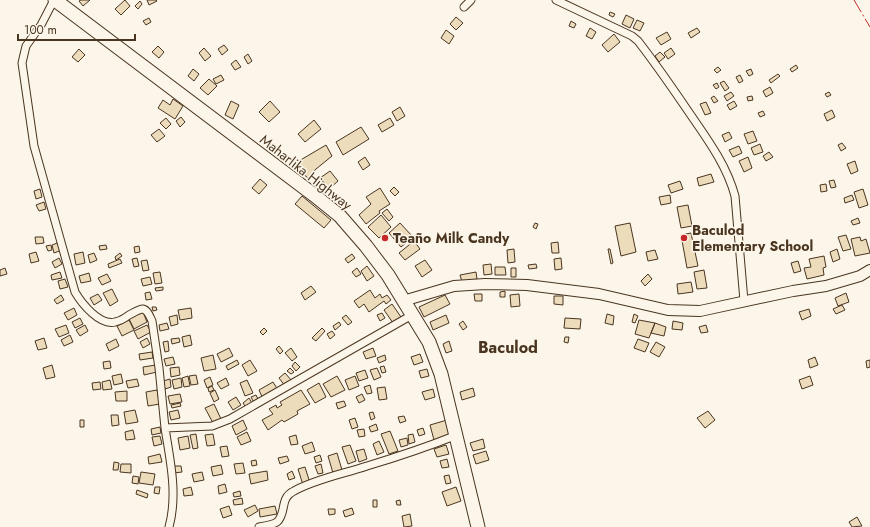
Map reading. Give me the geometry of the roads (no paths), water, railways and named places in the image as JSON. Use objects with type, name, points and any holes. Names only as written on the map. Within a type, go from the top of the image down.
[{"type":"highway","name":"Maharlika Highway","points":[[54,0],[314,195],[340,216],[366,246],[388,275],[429,342],[441,374],[457,435],[478,527]]},
{"type":"street","points":[[54,0],[41,25],[26,46],[22,63],[34,146],[75,292],[80,302],[95,316],[109,323],[143,309],[149,314],[152,321],[173,481],[174,504],[169,527]]},
{"type":"street","points":[[464,7],[471,0]]},
{"type":"street","points":[[556,0],[632,36],[638,41],[703,133],[732,183],[735,196],[744,301]]},
{"type":"street","points":[[404,301],[454,286],[485,284],[527,285],[599,294],[681,312],[700,311],[792,290],[826,286],[860,276],[870,270]]},
{"type":"street","points":[[165,428],[212,426],[230,419],[412,315]]},
{"type":"street","points":[[260,527],[273,524],[280,518],[285,498],[294,491],[316,482],[397,457],[457,435]]},
{"type":"place","name":"Teaño Milk Candy","points":[[385,238]]},
{"type":"place","name":"Baculod Elementary School","points":[[684,238]]},
{"type":"district","name":"Baculod","points":[[508,347]]}]
